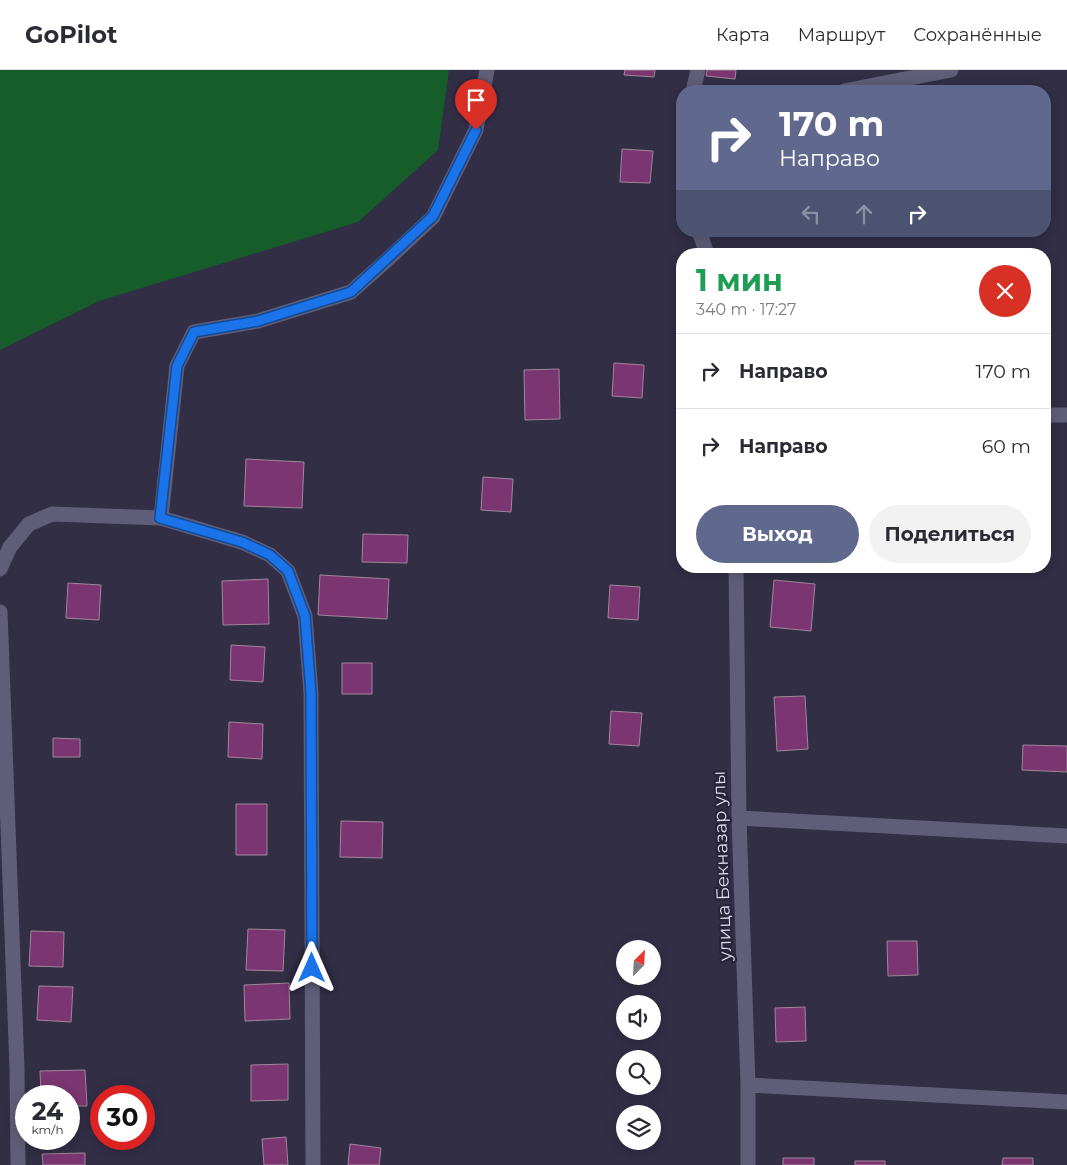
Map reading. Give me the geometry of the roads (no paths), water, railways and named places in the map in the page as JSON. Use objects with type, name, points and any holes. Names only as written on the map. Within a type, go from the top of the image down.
[{"type":"street","points":[[160,518],[177,366],[194,332],[258,321],[351,292],[387,260],[433,216],[476,130],[486,70]]},
{"type":"street","points":[[694,85],[698,70]]},
{"type":"street","points":[[875,85],[951,70]]},
{"type":"street","points":[[1051,415],[1067,415]]},
{"type":"street","points":[[0,569],[10,546],[29,524],[52,514],[160,518],[242,542],[270,555],[288,571],[305,616],[311,693],[313,1165]]},
{"type":"street","name":"улица Бекназар улы","points":[[736,573],[739,818],[748,1085],[748,1165]]},
{"type":"street","points":[[0,612],[16,1050],[18,1165]]},
{"type":"street","points":[[739,818],[1067,836]]},
{"type":"street","points":[[748,1085],[1067,1102]]}]
